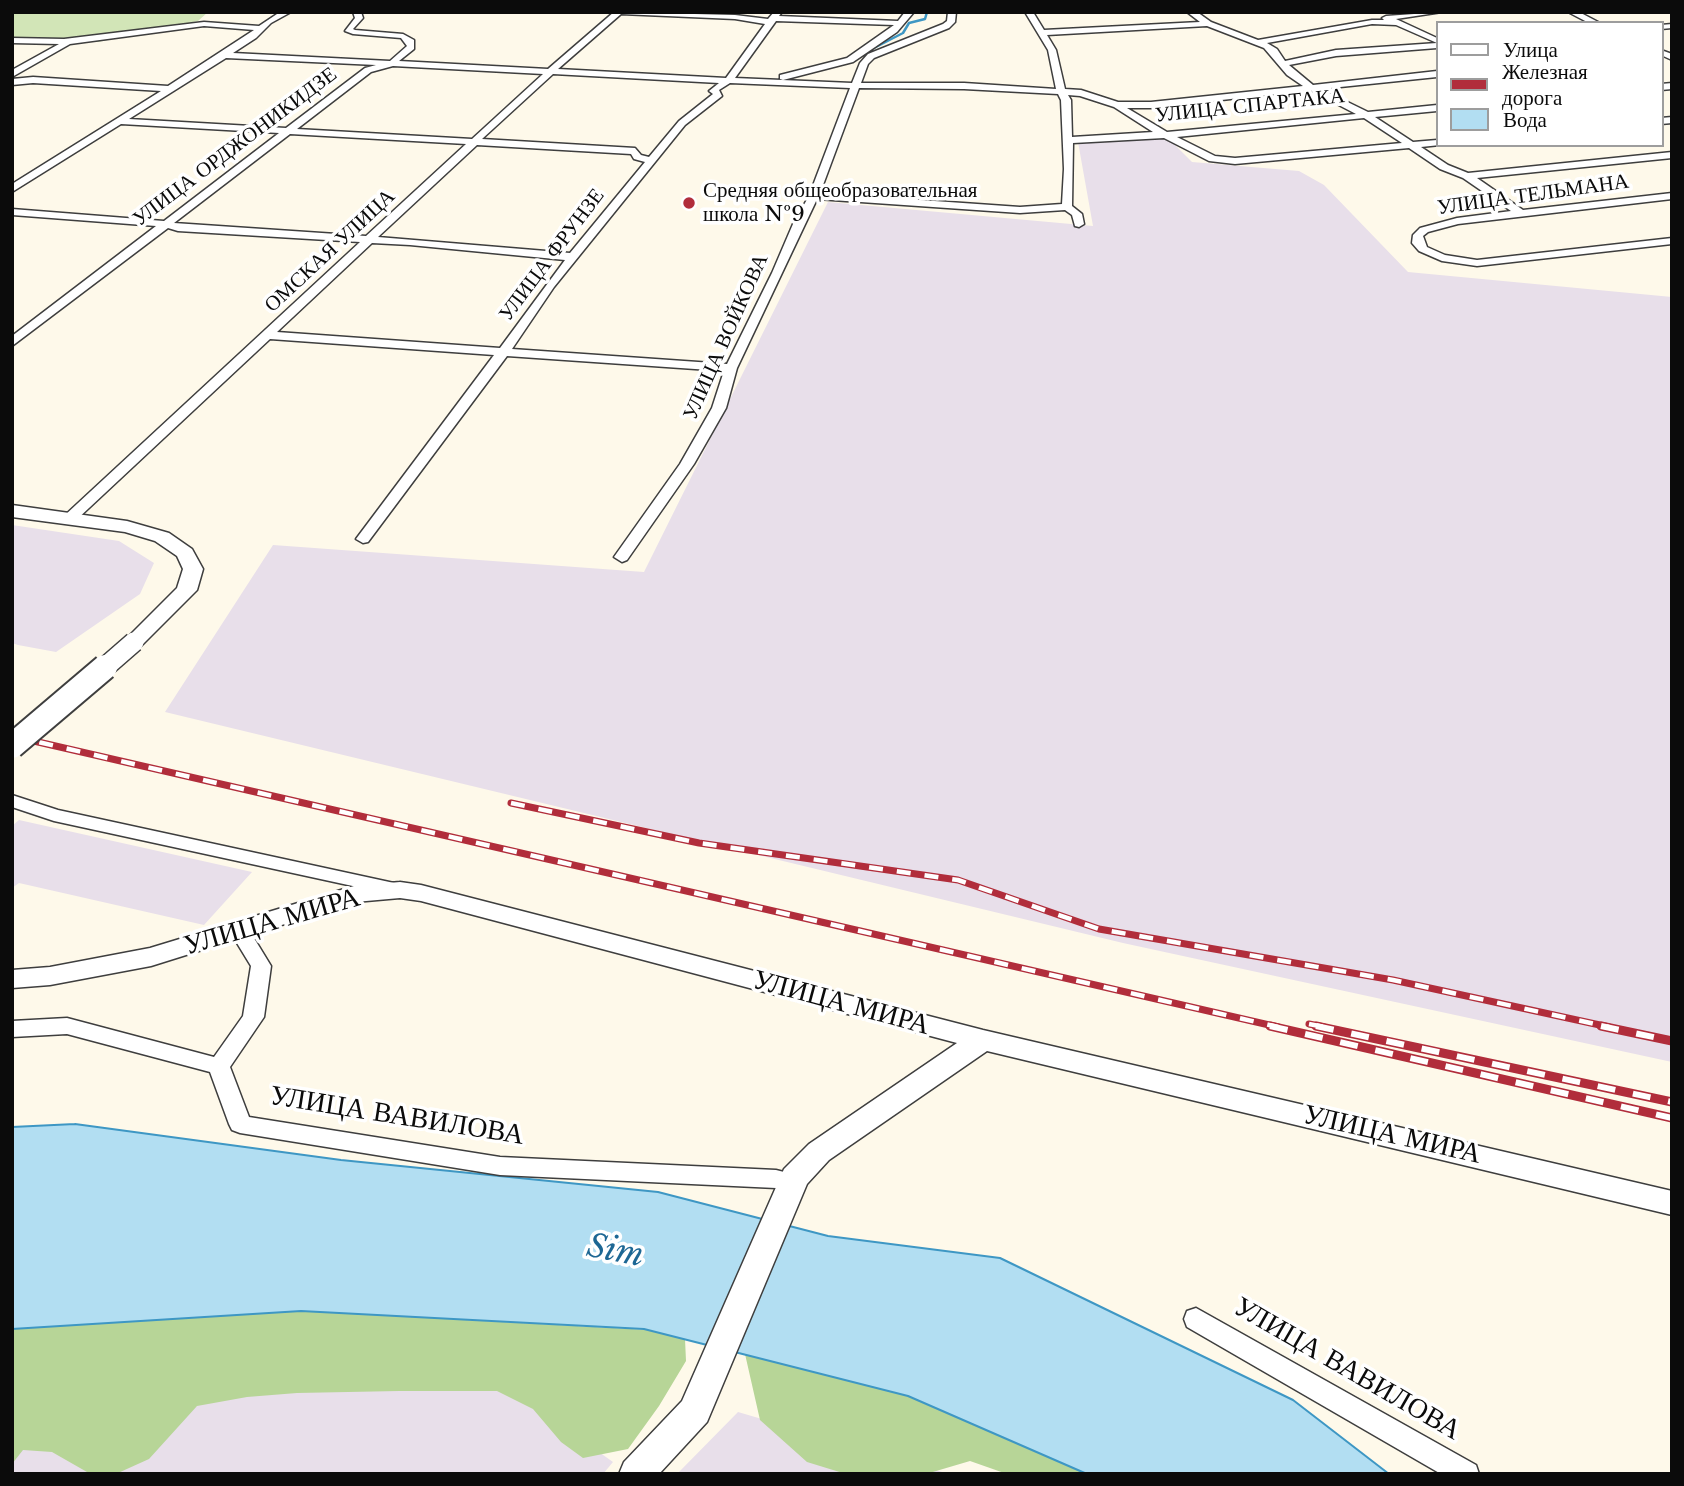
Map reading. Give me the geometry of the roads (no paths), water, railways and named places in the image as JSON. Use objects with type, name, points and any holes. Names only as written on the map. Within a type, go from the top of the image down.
[{"type":"street","points":[[12,40],[64,42],[192,25],[258,27],[287,12]]},
{"type":"street","points":[[357,12],[359,18],[348,29],[353,32],[392,34],[411,42],[411,47],[391,64]]},
{"type":"street","points":[[619,12],[899,23],[904,21],[910,12]]},
{"type":"street","name":"ОМСКАЯ УЛИЦА","points":[[69,519],[476,140],[619,12]]},
{"type":"street","name":"УЛИЦА ВОЙКОВА","points":[[622,557],[687,464],[719,408],[732,368],[778,273],[798,224],[814,196],[864,63],[871,57],[946,26],[951,22],[952,12]]},
{"type":"street","points":[[1029,12],[1043,33],[1057,64],[1061,91],[1066,100],[1069,169],[1067,206]]},
{"type":"street","points":[[1191,12],[1208,24],[1259,42],[1274,51],[1282,64],[1310,87],[1364,114],[1444,167],[1467,176],[1520,212]]},
{"type":"street","points":[[1374,12],[1436,43]]},
{"type":"street","points":[[1259,42],[1438,12]]},
{"type":"street","points":[[1572,12],[1592,21]]},
{"type":"street","name":"УЛИЦА ФРУНЗЕ","points":[[363,539],[550,285],[682,123],[719,94],[715,89],[729,80],[773,18]]},
{"type":"street","points":[[751,81],[783,77],[850,60],[894,30],[899,23]]},
{"type":"street","points":[[1043,33],[1208,24]]},
{"type":"street","points":[[12,189],[253,36],[258,27]]},
{"type":"street","points":[[12,74],[66,44],[64,42]]},
{"type":"street","points":[[1282,64],[1336,54],[1436,44]]},
{"type":"street","points":[[224,55],[854,87],[964,86],[1061,91],[1097,97],[1117,105],[1213,159],[1235,161],[1436,144]]},
{"type":"street","name":"УЛИЦА ОРДЖОНИКИДЗЕ","points":[[12,342],[47,319],[85,284],[368,70],[391,64]]},
{"type":"street","points":[[1117,105],[1151,105],[1436,74]]},
{"type":"street","points":[[12,82],[33,80],[169,89]]},
{"type":"street","name":"УЛИЦА СПАРТАКА","points":[[1067,140],[1165,134],[1436,108]]},
{"type":"street","points":[[1138,119],[1181,127],[1214,129]]},
{"type":"street","points":[[117,121],[635,150],[637,157],[650,160]]},
{"type":"street","points":[[1640,147],[1672,164]]},
{"type":"street","points":[[1467,176],[1672,156]]},
{"type":"street","points":[[814,196],[1020,210],[1067,206],[1077,214],[1079,224]]},
{"type":"street","name":"УЛИЦА ТЕЛЬМАНА","points":[[1672,196],[1457,221],[1424,230],[1418,235],[1418,243],[1423,249],[1442,258],[1477,263],[1672,241]]},
{"type":"street","points":[[12,212],[166,224],[178,228],[410,242],[573,257]]},
{"type":"street","points":[[268,335],[732,368]]},
{"type":"street","points":[[12,511],[127,527],[162,537],[185,552],[193,569],[187,590],[134,642],[12,746]]},
{"type":"street","points":[[12,801],[54,815],[400,890]]},
{"type":"street","name":"УЛИЦА МИРА","points":[[12,979],[50,976],[151,957],[354,894],[400,890],[524,919],[983,1040],[1672,1203]]},
{"type":"street","points":[[12,1029],[67,1026],[219,1066],[253,1017],[261,966],[239,930]]},
{"type":"street","points":[[636,1474],[695,1411],[717,1360],[779,1191],[819,1152],[983,1040]]},
{"type":"street","name":"УЛИЦА ВАВИЛОВА","points":[[219,1066],[240,1124],[500,1166],[779,1191]]},
{"type":"street","name":"УЛИЦА ВАВИЛОВА","points":[[1196,1320],[1466,1474]]},
{"type":"water","name":"Sim","points":[[75,1124],[341,1160],[658,1192],[828,1236],[1000,1258],[1293,1400],[1389,1474],[1087,1474],[908,1396],[644,1329],[301,1311],[12,1329],[12,1127]]},
{"type":"waterway","points":[[870,50],[903,33],[909,23],[925,19],[927,12]]},
{"type":"railway","points":[[12,736],[1278,1027]]},
{"type":"railway","points":[[511,803],[699,843],[958,880],[1099,929],[1393,980],[1609,1027]]},
{"type":"railway","points":[[1309,1024],[1324,1027]]},
{"type":"railway","points":[[1270,1026],[1672,1118]]},
{"type":"railway","points":[[1316,1026],[1672,1102]]},
{"type":"railway","points":[[1601,1026],[1672,1041]]},
{"type":"place","name":"Средняя общеобразовательная школа №9","points":[[689,203]]}]
